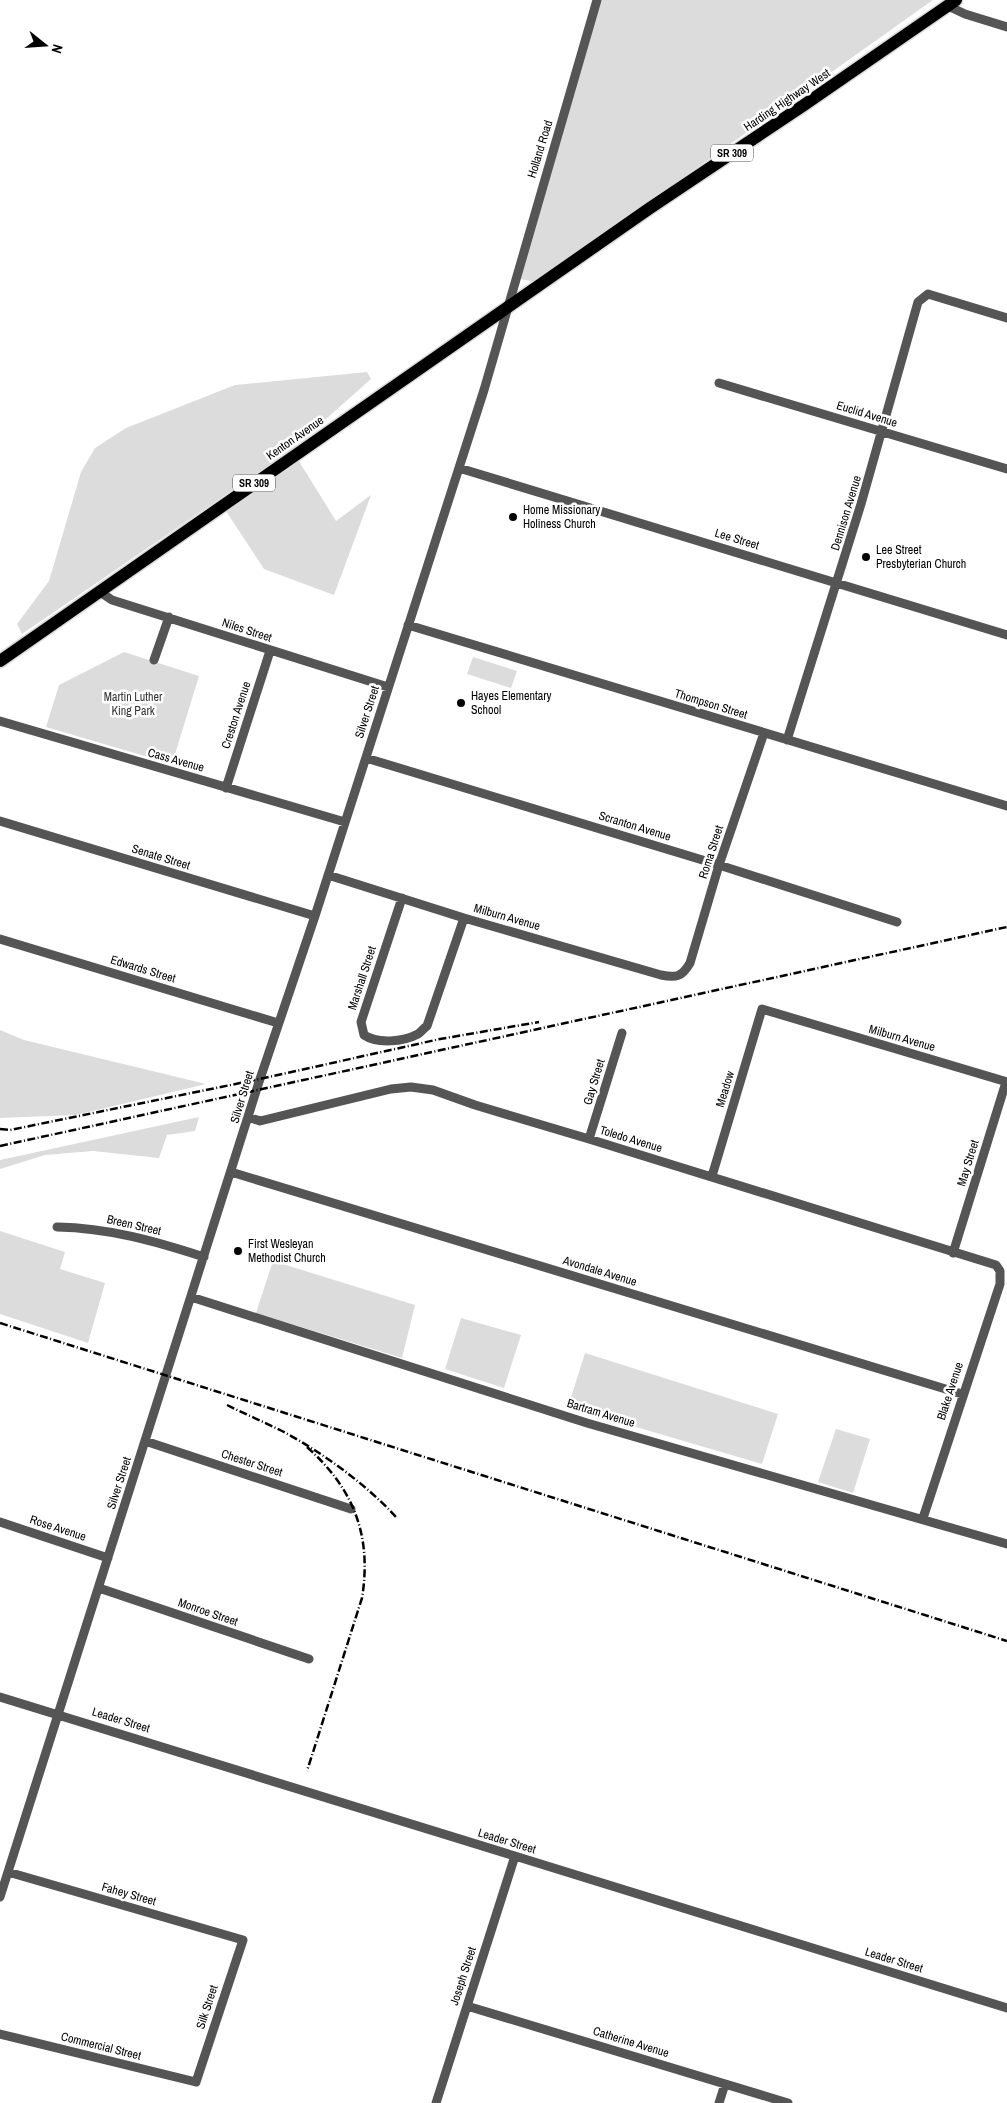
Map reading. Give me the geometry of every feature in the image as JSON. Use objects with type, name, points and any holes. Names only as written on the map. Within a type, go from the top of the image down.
[{"type":"main road","name":"Harding Highway West","points":[[508,306],[952,3]]},
{"type":"main road","name":"Kenton Avenue","points":[[0,661],[508,306]]},
{"type":"street","name":"Holland Road","points":[[508,306],[597,0]]},
{"type":"street","points":[[952,3],[965,14],[1007,27]]},
{"type":"street","name":"Dennison Avenue","points":[[786,740],[838,582],[883,432],[918,302],[928,294],[1007,318]]},
{"type":"street","name":"Silver Street","points":[[0,1897],[278,1023],[315,916],[459,468],[508,306]]},
{"type":"street","name":"Euclid Avenue","points":[[719,383],[1007,470]]},
{"type":"street","name":"Lee Street","points":[[459,468],[1007,635]]},
{"type":"street","name":"Niles Street","points":[[100,592],[112,600],[388,687]]},
{"type":"street","points":[[154,660],[169,617]]},
{"type":"street","name":"Thompson Street","points":[[408,625],[1007,806]]},
{"type":"street","name":"Creston Avenue","points":[[226,788],[270,651]]},
{"type":"street","name":"Cass Avenue","points":[[0,721],[345,822]]},
{"type":"street","name":"Roma Street","points":[[679,976],[685,972],[690,963],[719,865],[764,733]]},
{"type":"street","name":"Scranton Avenue","points":[[366,758],[719,865],[897,922]]},
{"type":"street","name":"Senate Street","points":[[0,821],[315,916]]},
{"type":"street","name":"Milburn Avenue","points":[[328,874],[464,918],[661,975],[674,978],[679,976]]},
{"type":"street","name":"Marshall Street","points":[[402,898],[361,1022],[364,1035],[372,1041],[392,1041],[418,1034],[427,1026],[464,918]]},
{"type":"street","name":"Edwards Street","points":[[0,939],[278,1023]]},
{"type":"street","name":"Milburn Avenue","points":[[762,1009],[1007,1082]]},
{"type":"street","name":"Meadow","points":[[712,1176],[762,1009]]},
{"type":"street","name":"Gay Street","points":[[589,1139],[622,1033]]},
{"type":"street","name":"May Street","points":[[953,1253],[1007,1082]]},
{"type":"street","name":"Toledo Avenue","points":[[248,1118],[260,1121],[391,1089],[411,1087],[433,1090],[475,1106],[712,1176],[953,1253],[990,1263],[996,1265],[1000,1272]]},
{"type":"street","name":"Avondale Avenue","points":[[231,1172],[962,1394]]},
{"type":"street","name":"Breen Street","points":[[57,1227],[99,1230],[168,1246],[204,1257]]},
{"type":"street","name":"Blake Avenue","points":[[923,1518],[962,1394],[1000,1284],[1000,1272]]},
{"type":"street","name":"Bartram Avenue","points":[[191,1297],[587,1423],[923,1518],[1007,1544]]},
{"type":"street","name":"Chester Street","points":[[145,1441],[351,1509]]},
{"type":"street","name":"Rose Avenue","points":[[0,1522],[108,1558]]},
{"type":"street","name":"Monroe Street","points":[[99,1588],[309,1659]]},
{"type":"street","name":"Leader Street","points":[[0,1697],[1007,2008]]},
{"type":"street","name":"Joseph Street","points":[[436,2103],[515,1856]]},
{"type":"street","name":"Fahey Street","points":[[8,1872],[243,1940]]},
{"type":"street","name":"Silk Street","points":[[196,2082],[217,2013],[243,1940]]},
{"type":"street","name":"Catherine Avenue","points":[[467,2006],[788,2103]]},
{"type":"street","name":"Commercial Street","points":[[0,2034],[196,2082]]},
{"type":"street","points":[[719,2103],[724,2084]]},
{"type":"green space","points":[[601,0],[933,0],[536,282],[520,279]]},
{"type":"green space","points":[[367,372],[371,379],[291,450],[22,634],[17,624],[49,581],[81,472],[95,448],[126,428],[235,385]]},
{"type":"green space","points":[[297,458],[336,521],[371,495],[334,595],[264,569],[224,508]]},
{"type":"green space","name":"Martin Luther King Park","points":[[124,652],[199,676],[172,764],[46,727],[59,685]]},
{"type":"green space","points":[[473,657],[517,671],[511,688],[467,674]]},
{"type":"green space","points":[[0,1030],[24,1040],[206,1084],[76,1115],[0,1118]]},
{"type":"green space","points":[[199,1117],[195,1131],[167,1135],[159,1158],[93,1151],[45,1155],[0,1169],[0,1160]]},
{"type":"green space","points":[[0,1231],[65,1252],[60,1269],[105,1283],[88,1343],[0,1314]]},
{"type":"green space","points":[[273,1261],[415,1305],[402,1358],[256,1313]]},
{"type":"green space","points":[[461,1318],[521,1335],[504,1388],[445,1369]]},
{"type":"green space","points":[[585,1353],[778,1414],[762,1464],[568,1407]]},
{"type":"green space","points":[[836,1429],[870,1439],[853,1493],[818,1482]]},
{"type":"railway","points":[[0,1146],[1007,927]]},
{"type":"railway","points":[[0,1129],[10,1130],[260,1079],[440,1039],[539,1022]]},
{"type":"railway","points":[[0,1323],[1007,1641]]},
{"type":"railway","points":[[227,1405],[282,1431],[313,1449],[372,1493],[397,1518]]},
{"type":"railway","points":[[307,1447],[337,1480],[348,1497],[356,1515],[364,1554],[362,1598],[307,1771]]},
{"type":"place","name":"Home Missionary Holiness Church","points":[[513,517]]},
{"type":"place","name":"Lee Street Presbyterian Church","points":[[866,557]]},
{"type":"place","name":"Hayes Elementary School","points":[[461,703]]},
{"type":"place","name":"First Wesleyan Methodist Church","points":[[238,1251]]}]
